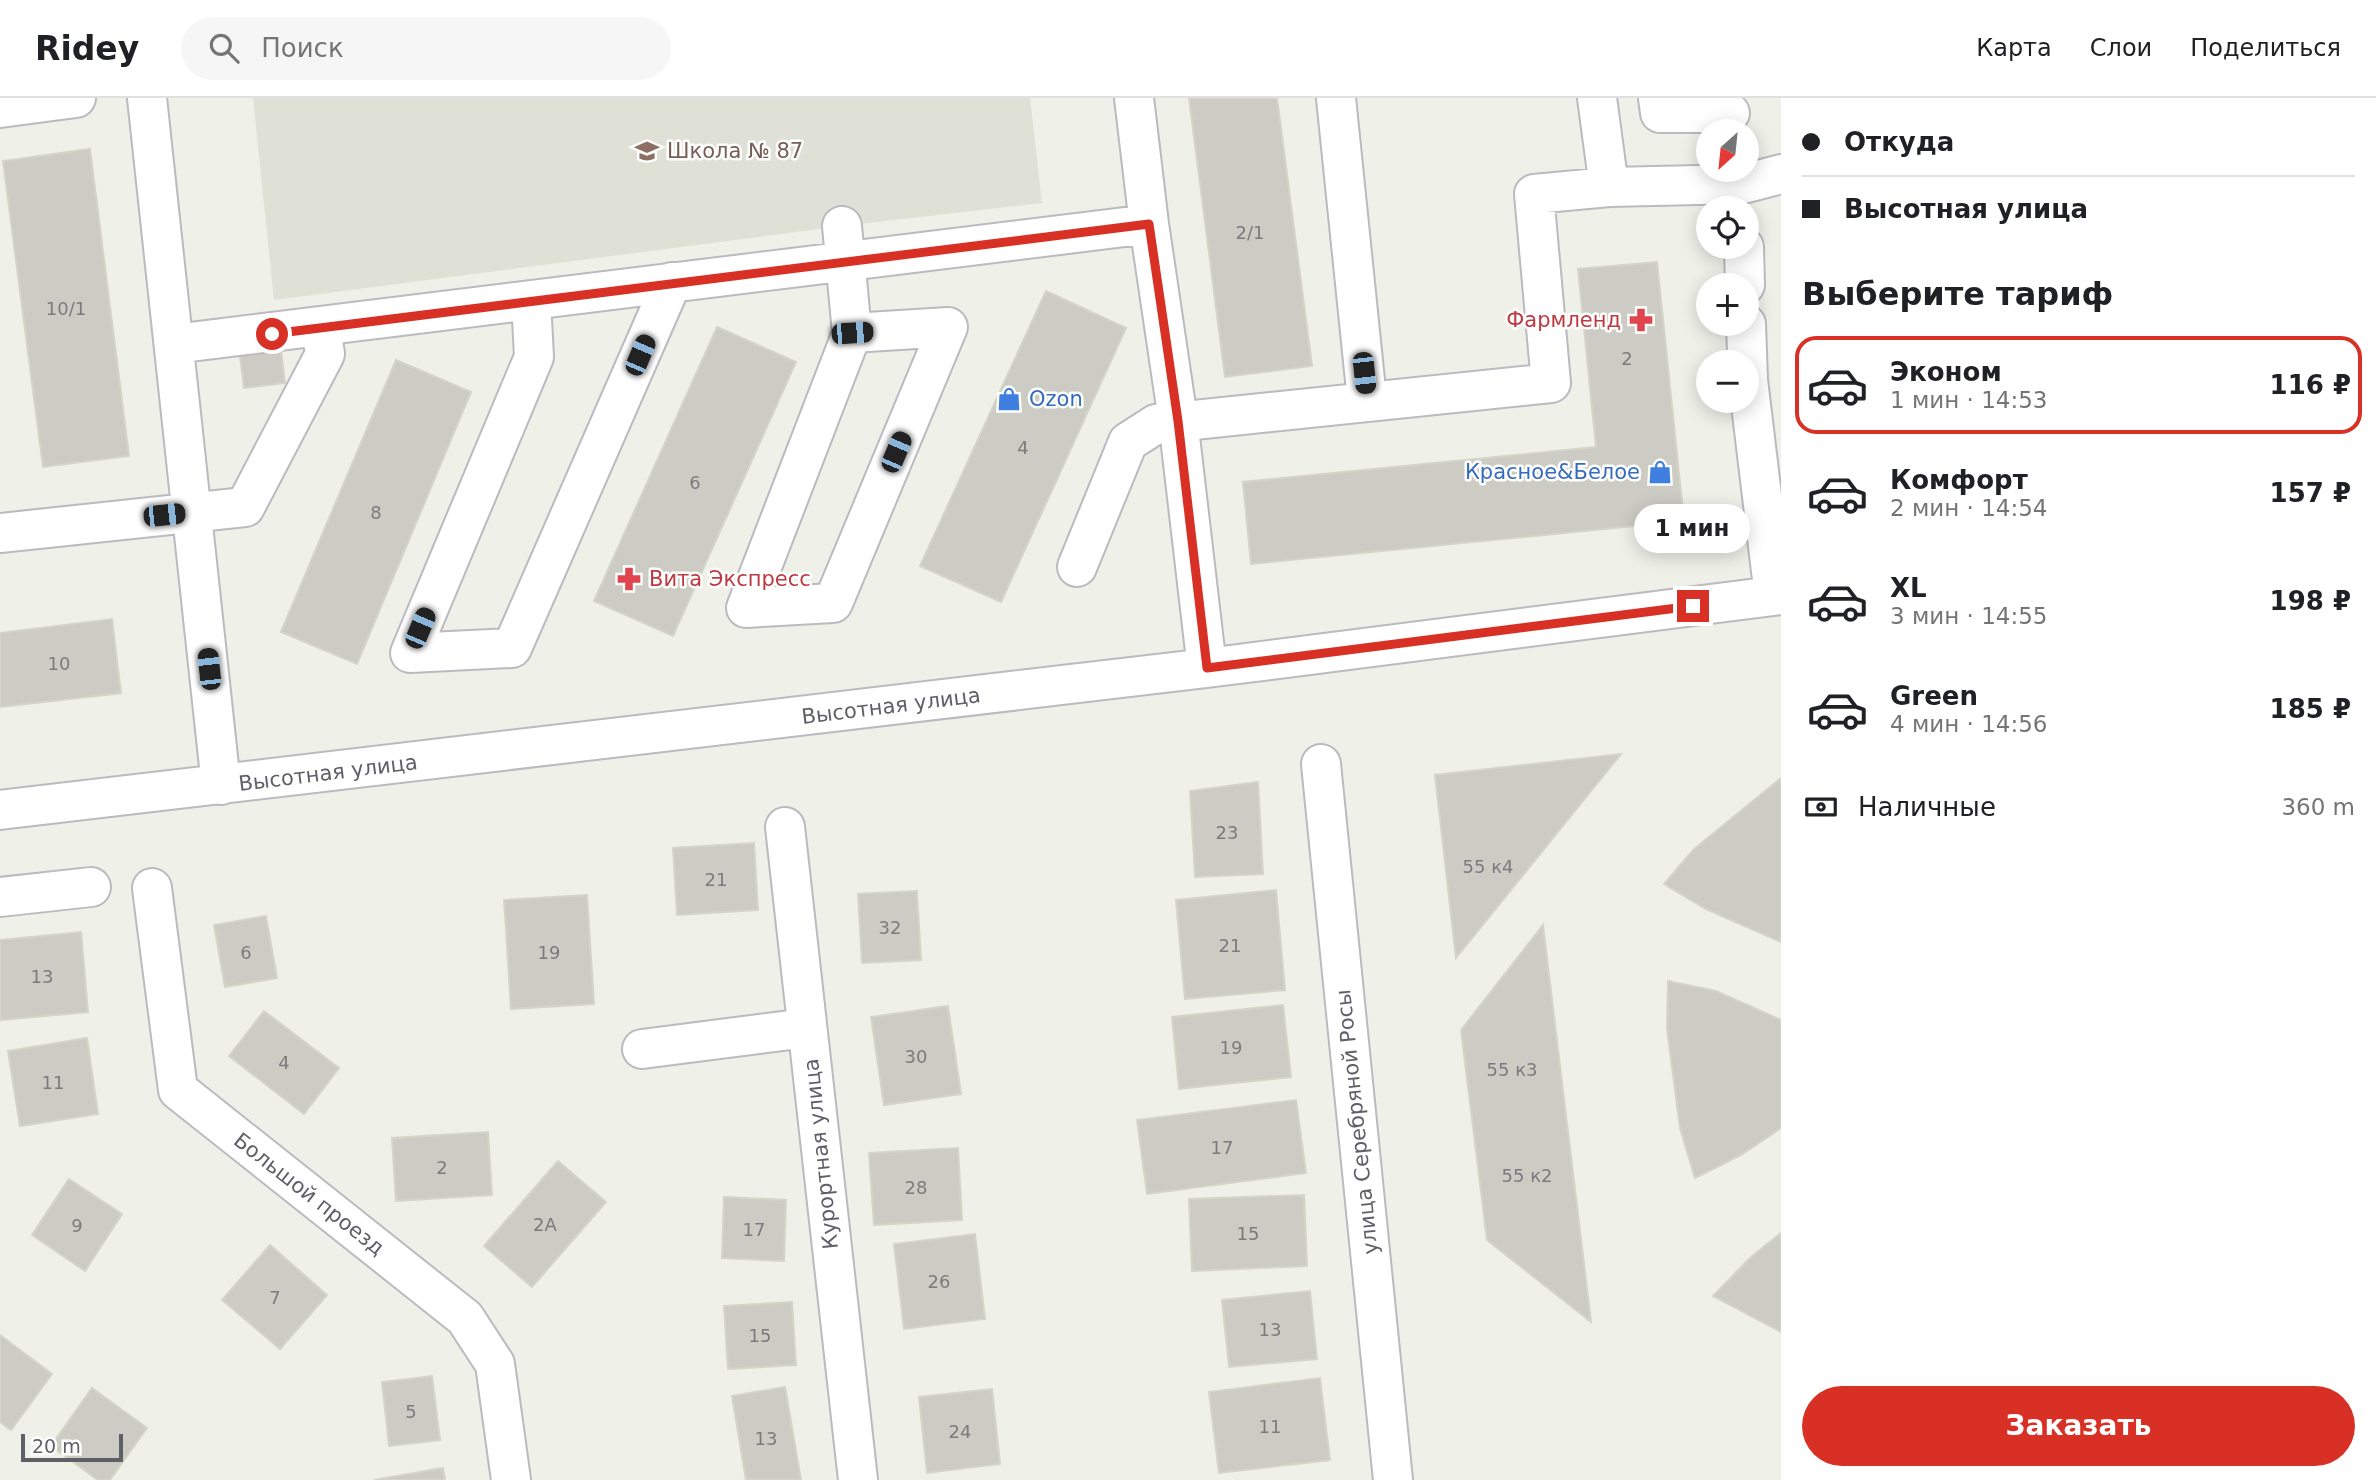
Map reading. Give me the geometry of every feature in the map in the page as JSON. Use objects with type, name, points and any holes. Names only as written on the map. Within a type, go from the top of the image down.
[{"type":"street","points":[[0,108],[76,98]]},
{"type":"street","points":[[147,98],[221,785]]},
{"type":"street","points":[[1134,98],[1149,224],[1178,421],[1207,668]]},
{"type":"street","points":[[1336,98],[1367,400]]},
{"type":"street","points":[[1597,98],[1609,187]]},
{"type":"street","points":[[1658,98],[1660,113],[1729,114]]},
{"type":"street","points":[[1077,567],[1128,442],[1156,424],[1551,383],[1534,194],[1609,187],[1742,187],[1781,174]]},
{"type":"street","points":[[174,344],[321,328],[672,282],[843,243],[1149,224]]},
{"type":"street","points":[[843,243],[852,333],[746,608],[833,603],[948,327],[852,333]]},
{"type":"street","points":[[531,300],[534,357],[410,653],[512,648],[672,282]]},
{"type":"street","points":[[0,533],[245,508],[325,354],[321,328]]},
{"type":"street","points":[[1750,336],[1764,378],[1777,595]]},
{"type":"street","name":"Высотная улица","points":[[0,810],[1207,668],[1777,595]]},
{"type":"street","name":"улица Серебряной Росы","points":[[1321,764],[1393,1480]]},
{"type":"street","name":"Курортная улица","points":[[785,827],[858,1480]]},
{"type":"street","points":[[0,897],[92,887]]},
{"type":"street","name":"Большой проезд","points":[[152,888],[178,1090],[465,1318],[495,1364],[511,1480]]},
{"type":"street","points":[[642,1049],[806,1028]]},
{"type":"shaded area","name":"Школа № 87","points":[[253,98],[1030,98],[1042,203],[842,226],[274,300]]},
{"type":"building","points":[[1189,98],[1277,98],[1312,366],[1225,377]]},
{"type":"building","points":[[90,149],[129,456],[43,467],[3,161]]},
{"type":"building","points":[[1657,262],[1684,521],[1251,564],[1243,482],[1596,447],[1578,269]]},
{"type":"building","points":[[1046,291],[1126,328],[1001,602],[920,566]]},
{"type":"building","points":[[717,327],[796,362],[673,636],[594,601]]},
{"type":"building","points":[[281,350],[285,383],[244,388],[240,356]]},
{"type":"building","points":[[396,360],[471,392],[357,664],[281,632]]},
{"type":"building","points":[[112,619],[121,693],[0,707],[0,633]]},
{"type":"building","points":[[1621,754],[1456,958],[1435,775]]},
{"type":"building","points":[[1781,778],[1781,942],[1706,909],[1664,884],[1693,850]]},
{"type":"building","points":[[1258,782],[1263,874],[1195,877],[1190,791]]},
{"type":"building","points":[[754,843],[758,910],[677,915],[673,848]]},
{"type":"building","points":[[1276,890],[1285,990],[1185,999],[1176,900]]},
{"type":"building","points":[[917,891],[921,960],[862,963],[858,894]]},
{"type":"building","points":[[587,895],[594,1004],[511,1009],[504,900]]},
{"type":"building","points":[[266,916],[277,978],[225,987],[214,925]]},
{"type":"building","points":[[1543,925],[1591,1322],[1487,1240],[1461,1030]]},
{"type":"building","points":[[81,932],[88,1012],[0,1020],[0,940]]},
{"type":"building","points":[[1668,981],[1716,991],[1781,1020],[1781,1128],[1741,1155],[1695,1178],[1680,1128],[1667,1029]]},
{"type":"building","points":[[1283,1005],[1291,1077],[1179,1089],[1172,1017]]},
{"type":"building","points":[[948,1006],[961,1094],[884,1105],[871,1017]]},
{"type":"building","points":[[264,1011],[339,1068],[304,1114],[229,1056]]},
{"type":"building","points":[[87,1038],[98,1114],[20,1126],[8,1051]]},
{"type":"building","points":[[1296,1100],[1306,1173],[1147,1194],[1137,1120]]},
{"type":"building","points":[[488,1132],[492,1195],[396,1201],[392,1138]]},
{"type":"building","points":[[958,1148],[962,1220],[874,1225],[869,1153]]},
{"type":"building","points":[[558,1161],[606,1202],[532,1287],[484,1246]]},
{"type":"building","points":[[69,1179],[122,1214],[85,1271],[32,1235]]},
{"type":"building","points":[[1304,1195],[1307,1266],[1192,1271],[1189,1199]]},
{"type":"building","points":[[724,1197],[786,1200],[784,1261],[722,1258]]},
{"type":"building","points":[[1781,1233],[1781,1332],[1713,1296],[1751,1257]]},
{"type":"building","points":[[975,1234],[985,1319],[904,1329],[894,1244]]},
{"type":"building","points":[[270,1245],[327,1295],[280,1349],[222,1300]]},
{"type":"building","points":[[1310,1291],[1317,1359],[1229,1367],[1222,1300]]},
{"type":"building","points":[[792,1302],[796,1365],[728,1369],[724,1306]]},
{"type":"building","points":[[0,1335],[52,1374],[11,1430],[0,1422]]},
{"type":"building","points":[[432,1376],[440,1440],[389,1446],[382,1382]]},
{"type":"building","points":[[1320,1378],[1330,1460],[1219,1473],[1209,1392]]},
{"type":"building","points":[[785,1387],[801,1480],[746,1480],[732,1396]]},
{"type":"building","points":[[92,1388],[147,1428],[110,1480],[98,1480],[51,1446]]},
{"type":"building","points":[[992,1389],[1000,1464],[927,1473],[919,1397]]},
{"type":"building","points":[[443,1468],[445,1480],[374,1480]]},
{"type":"place","name":"Школа № 87","points":[[647,151]]},
{"type":"place","name":"Фармленд","points":[[1641,320]]},
{"type":"place","name":"Ozon","points":[[1009,399]]},
{"type":"place","name":"Красное&Белое","points":[[1660,472]]},
{"type":"place","name":"Вита Экспресс","points":[[629,579]]},
{"type":"route","points":[[272,334],[1149,224],[1178,421],[1207,668],[1693,606]]}]
